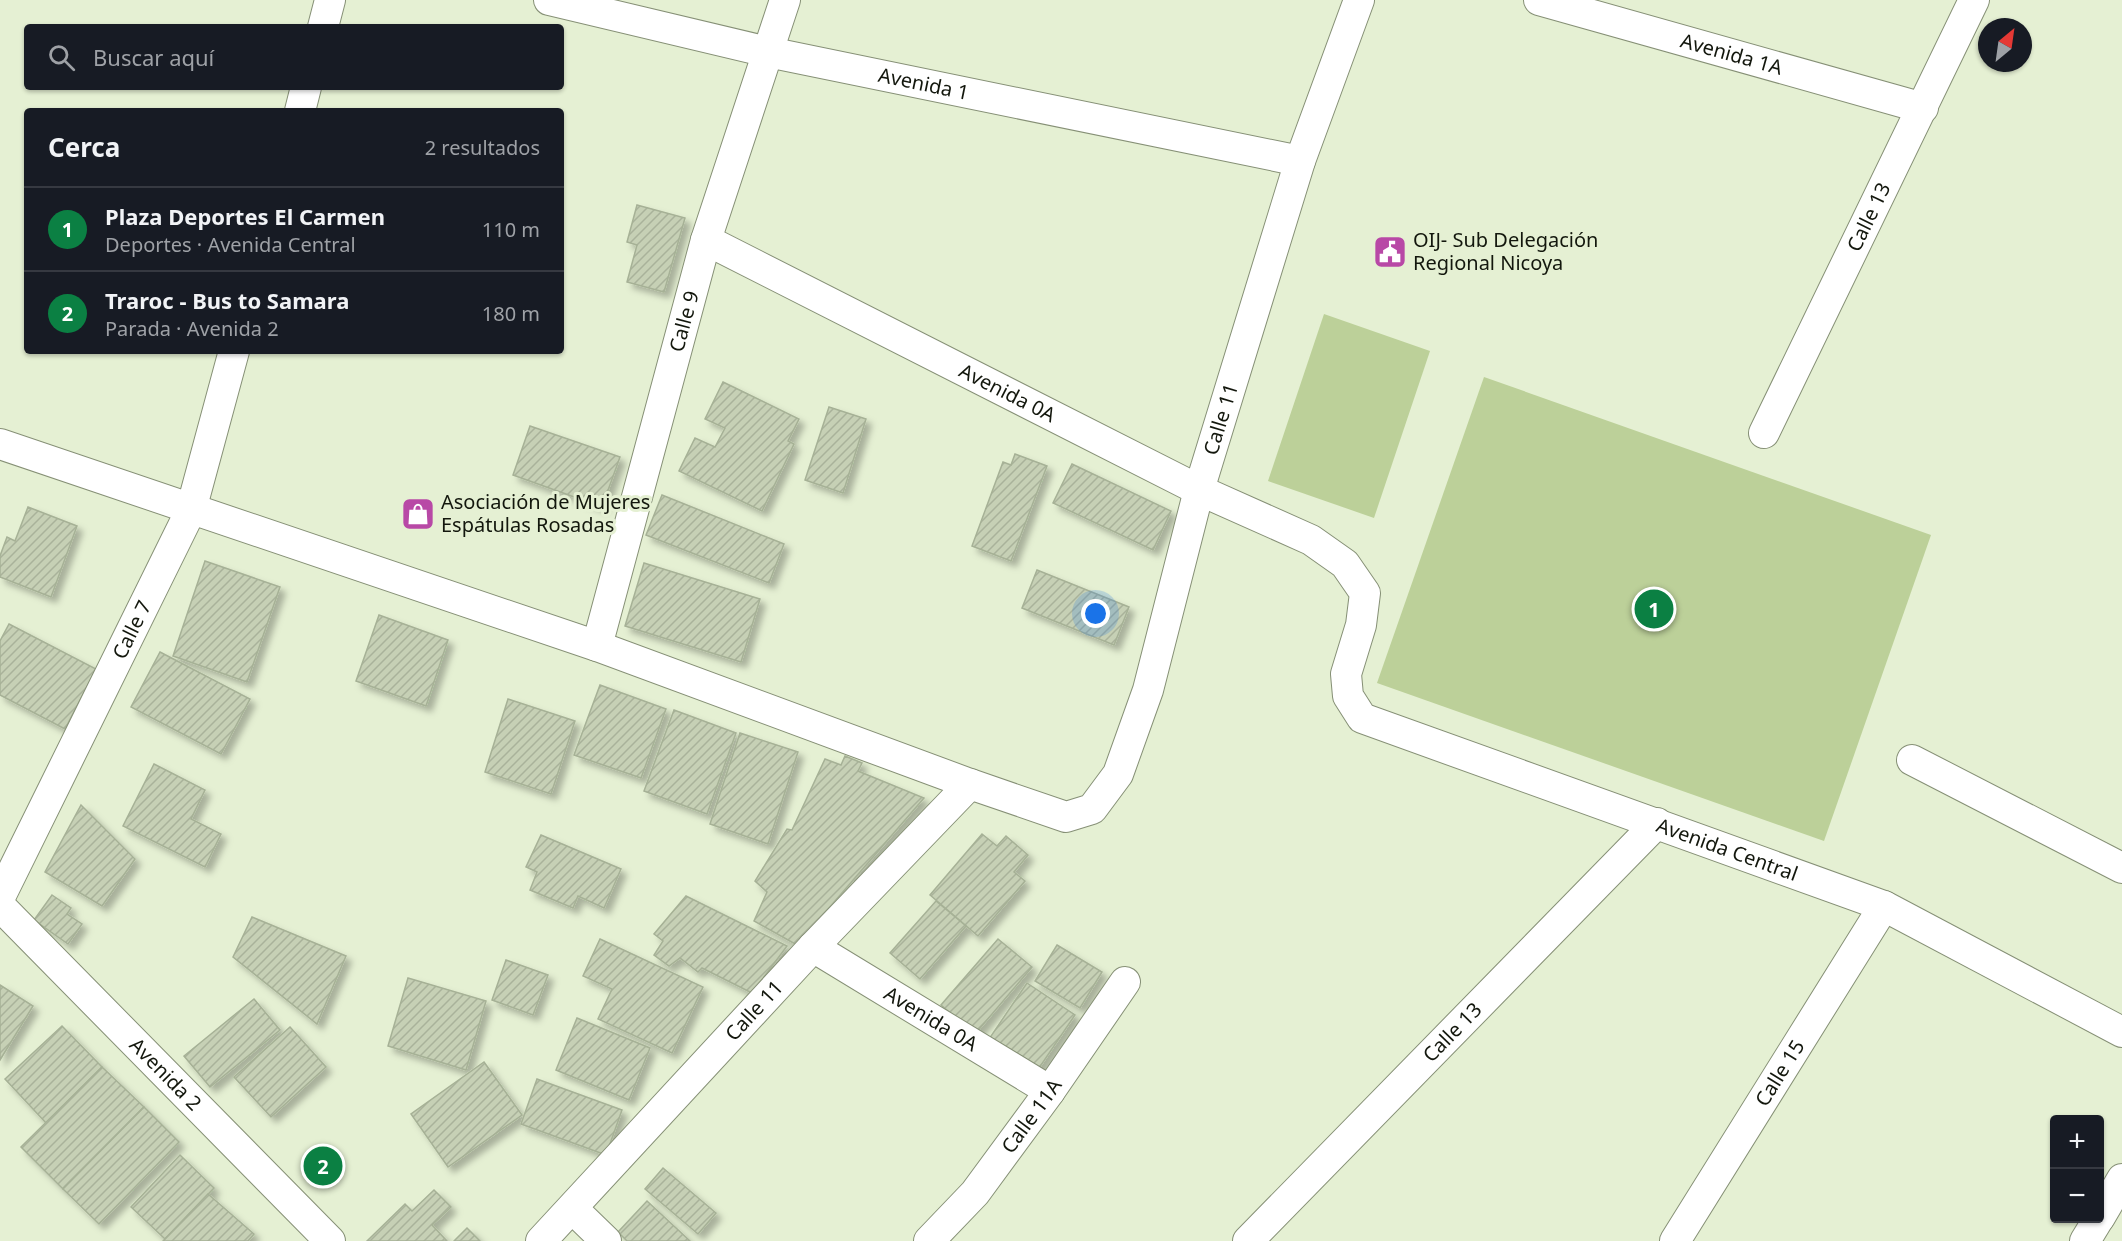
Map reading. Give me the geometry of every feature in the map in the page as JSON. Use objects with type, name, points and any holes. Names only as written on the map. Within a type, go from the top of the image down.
[{"type":"street","points":[[323,24],[330,0]]},
{"type":"street","name":"Avenida 1","points":[[549,0],[768,52],[1300,160]]},
{"type":"street","name":"Calle 9","points":[[597,646],[706,240],[785,0]]},
{"type":"street","name":"Calle 11","points":[[541,1241],[813,947],[970,784],[1066,817],[1092,809],[1118,774],[1148,690],[1199,490],[1300,160],[1359,0]]},
{"type":"street","name":"Avenida 1A","points":[[1539,0],[1923,108]]},
{"type":"street","name":"Calle 13","points":[[1764,433],[1974,0]]},
{"type":"street","points":[[301,108],[305,90]]},
{"type":"street","name":"Avenida 0A","points":[[706,240],[1199,490],[1311,540],[1345,564],[1365,593],[1361,625],[1346,674]]},
{"type":"street","name":"Calle 7","points":[[0,897],[191,510],[233,354]]},
{"type":"street","points":[[0,444],[597,646],[970,784]]},
{"type":"street","name":"Avenida Central","points":[[1346,674],[1348,696],[1362,718],[1884,906],[2122,1032]]},
{"type":"street","points":[[1912,760],[2122,868]]},
{"type":"street","name":"Calle 13","points":[[1248,1241],[1657,823]]},
{"type":"street","name":"Avenida 2","points":[[0,906],[330,1241]]},
{"type":"street","name":"Calle 15","points":[[1675,1241],[1884,906]]},
{"type":"street","name":"Avenida 0A","points":[[813,947],[1050,1091]]},
{"type":"street","name":"Calle 11A","points":[[929,1241],[975,1193],[1050,1091],[1125,982]]},
{"type":"street","points":[[2104,1210],[2122,1179]]},
{"type":"street","points":[[573,1209],[606,1241]]},
{"type":"street","points":[[2085,1241],[2096,1223]]},
{"type":"green space","points":[[1324,314],[1430,351],[1374,518],[1268,481]]},
{"type":"green space","points":[[1484,377],[1931,535],[1824,841],[1377,683]]},
{"type":"building","points":[[637,205],[685,218],[664,292],[627,282],[637,245],[627,242]]},
{"type":"building","points":[[723,382],[799,419],[788,441],[794,444],[762,511],[679,471],[695,438],[715,447],[725,428],[705,419]]},
{"type":"building","points":[[829,407],[866,419],[843,493],[805,480]]},
{"type":"building","points":[[530,426],[620,457],[602,507],[513,475]]},
{"type":"building","points":[[1015,454],[1047,466],[1011,561],[972,546],[1003,462],[1011,465]]},
{"type":"building","points":[[1072,464],[1171,511],[1153,550],[1053,503]]},
{"type":"building","points":[[662,495],[784,544],[769,583],[646,535]]},
{"type":"building","points":[[28,507],[77,526],[51,597],[0,577],[0,556],[7,537],[15,541]]},
{"type":"building","points":[[205,561],[280,587],[247,682],[173,656]]},
{"type":"building","points":[[644,563],[760,599],[741,662],[625,626]]},
{"type":"building","points":[[1037,570],[1129,607],[1114,645],[1022,608]]},
{"type":"building","points":[[379,615],[448,640],[426,706],[356,681]]},
{"type":"building","points":[[9,624],[96,669],[65,729],[0,695],[0,641]]},
{"type":"building","points":[[160,652],[250,699],[221,754],[131,707]]},
{"type":"building","points":[[600,685],[666,709],[641,778],[574,755]]},
{"type":"building","points":[[508,699],[575,721],[551,794],[485,772]]},
{"type":"building","points":[[674,710],[736,733],[707,814],[644,791]]},
{"type":"building","points":[[740,733],[798,752],[768,844],[710,824]]},
{"type":"building","points":[[845,756],[862,763],[858,771],[924,798],[797,945],[754,921],[767,892],[755,881],[787,829],[792,830],[825,759],[841,765]]},
{"type":"building","points":[[154,764],[205,790],[191,819],[221,834],[205,867],[123,826]]},
{"type":"building","points":[[81,805],[135,859],[102,906],[45,872]]},
{"type":"building","points":[[982,834],[997,846],[1006,836],[1028,855],[1014,872],[1025,881],[978,936],[930,895]]},
{"type":"building","points":[[541,835],[621,869],[604,908],[578,896],[573,908],[530,890],[537,872],[526,867]]},
{"type":"building","points":[[52,895],[71,908],[67,914],[82,924],[68,944],[34,920]]},
{"type":"building","points":[[686,896],[787,946],[752,993],[702,968],[698,972],[680,958],[669,966],[654,955],[663,941],[654,934]]},
{"type":"building","points":[[936,901],[966,926],[920,979],[890,953]]},
{"type":"building","points":[[252,917],[346,956],[317,1024],[233,957]]},
{"type":"building","points":[[600,939],[703,987],[672,1053],[598,1019],[612,989],[583,976]]},
{"type":"building","points":[[998,939],[1032,967],[975,1034],[941,1005]]},
{"type":"building","points":[[1057,945],[1102,972],[1080,1008],[1035,981]]},
{"type":"building","points":[[506,960],[548,975],[533,1015],[492,1000]]},
{"type":"building","points":[[408,978],[486,1001],[466,1070],[388,1046]]},
{"type":"building","points":[[1027,983],[1075,1015],[1037,1071],[989,1039]]},
{"type":"building","points":[[0,985],[33,1006],[0,1060]]},
{"type":"building","points":[[254,999],[280,1030],[210,1087],[184,1056]]},
{"type":"building","points":[[577,1018],[650,1048],[629,1100],[556,1070]]},
{"type":"building","points":[[62,1026],[102,1067],[46,1123],[5,1079]]},
{"type":"building","points":[[290,1027],[326,1067],[271,1117],[234,1077]]},
{"type":"building","points":[[484,1062],[522,1115],[448,1167],[411,1114]]},
{"type":"building","points":[[102,1067],[144,1107],[63,1189],[21,1147]]},
{"type":"building","points":[[537,1079],[622,1110],[606,1155],[521,1124]]},
{"type":"building","points":[[144,1107],[179,1142],[99,1224],[63,1189]]},
{"type":"building","points":[[180,1155],[214,1188],[165,1239],[131,1207]]},
{"type":"building","points":[[663,1168],[716,1213],[698,1234],[645,1189]]},
{"type":"building","points":[[434,1190],[451,1207],[432,1225],[447,1241],[367,1241],[405,1204],[412,1211]]},
{"type":"building","points":[[208,1194],[254,1234],[248,1241],[163,1241]]},
{"type":"building","points":[[647,1201],[690,1241],[627,1241],[618,1232]]},
{"type":"building","points":[[467,1228],[480,1241],[454,1241]]},
{"type":"place","name":"OIJ- Sub Delegación Regional Nicoya","points":[[1390,252]]},
{"type":"place","name":"Asociación de Mujeres Espátulas Rosadas","points":[[418,514]]},
{"type":"place","name":"Plaza Deportes El Carmen","points":[[1654,609]]},
{"type":"place","name":"Traroc - Bus to Samara","points":[[323,1166]]}]
